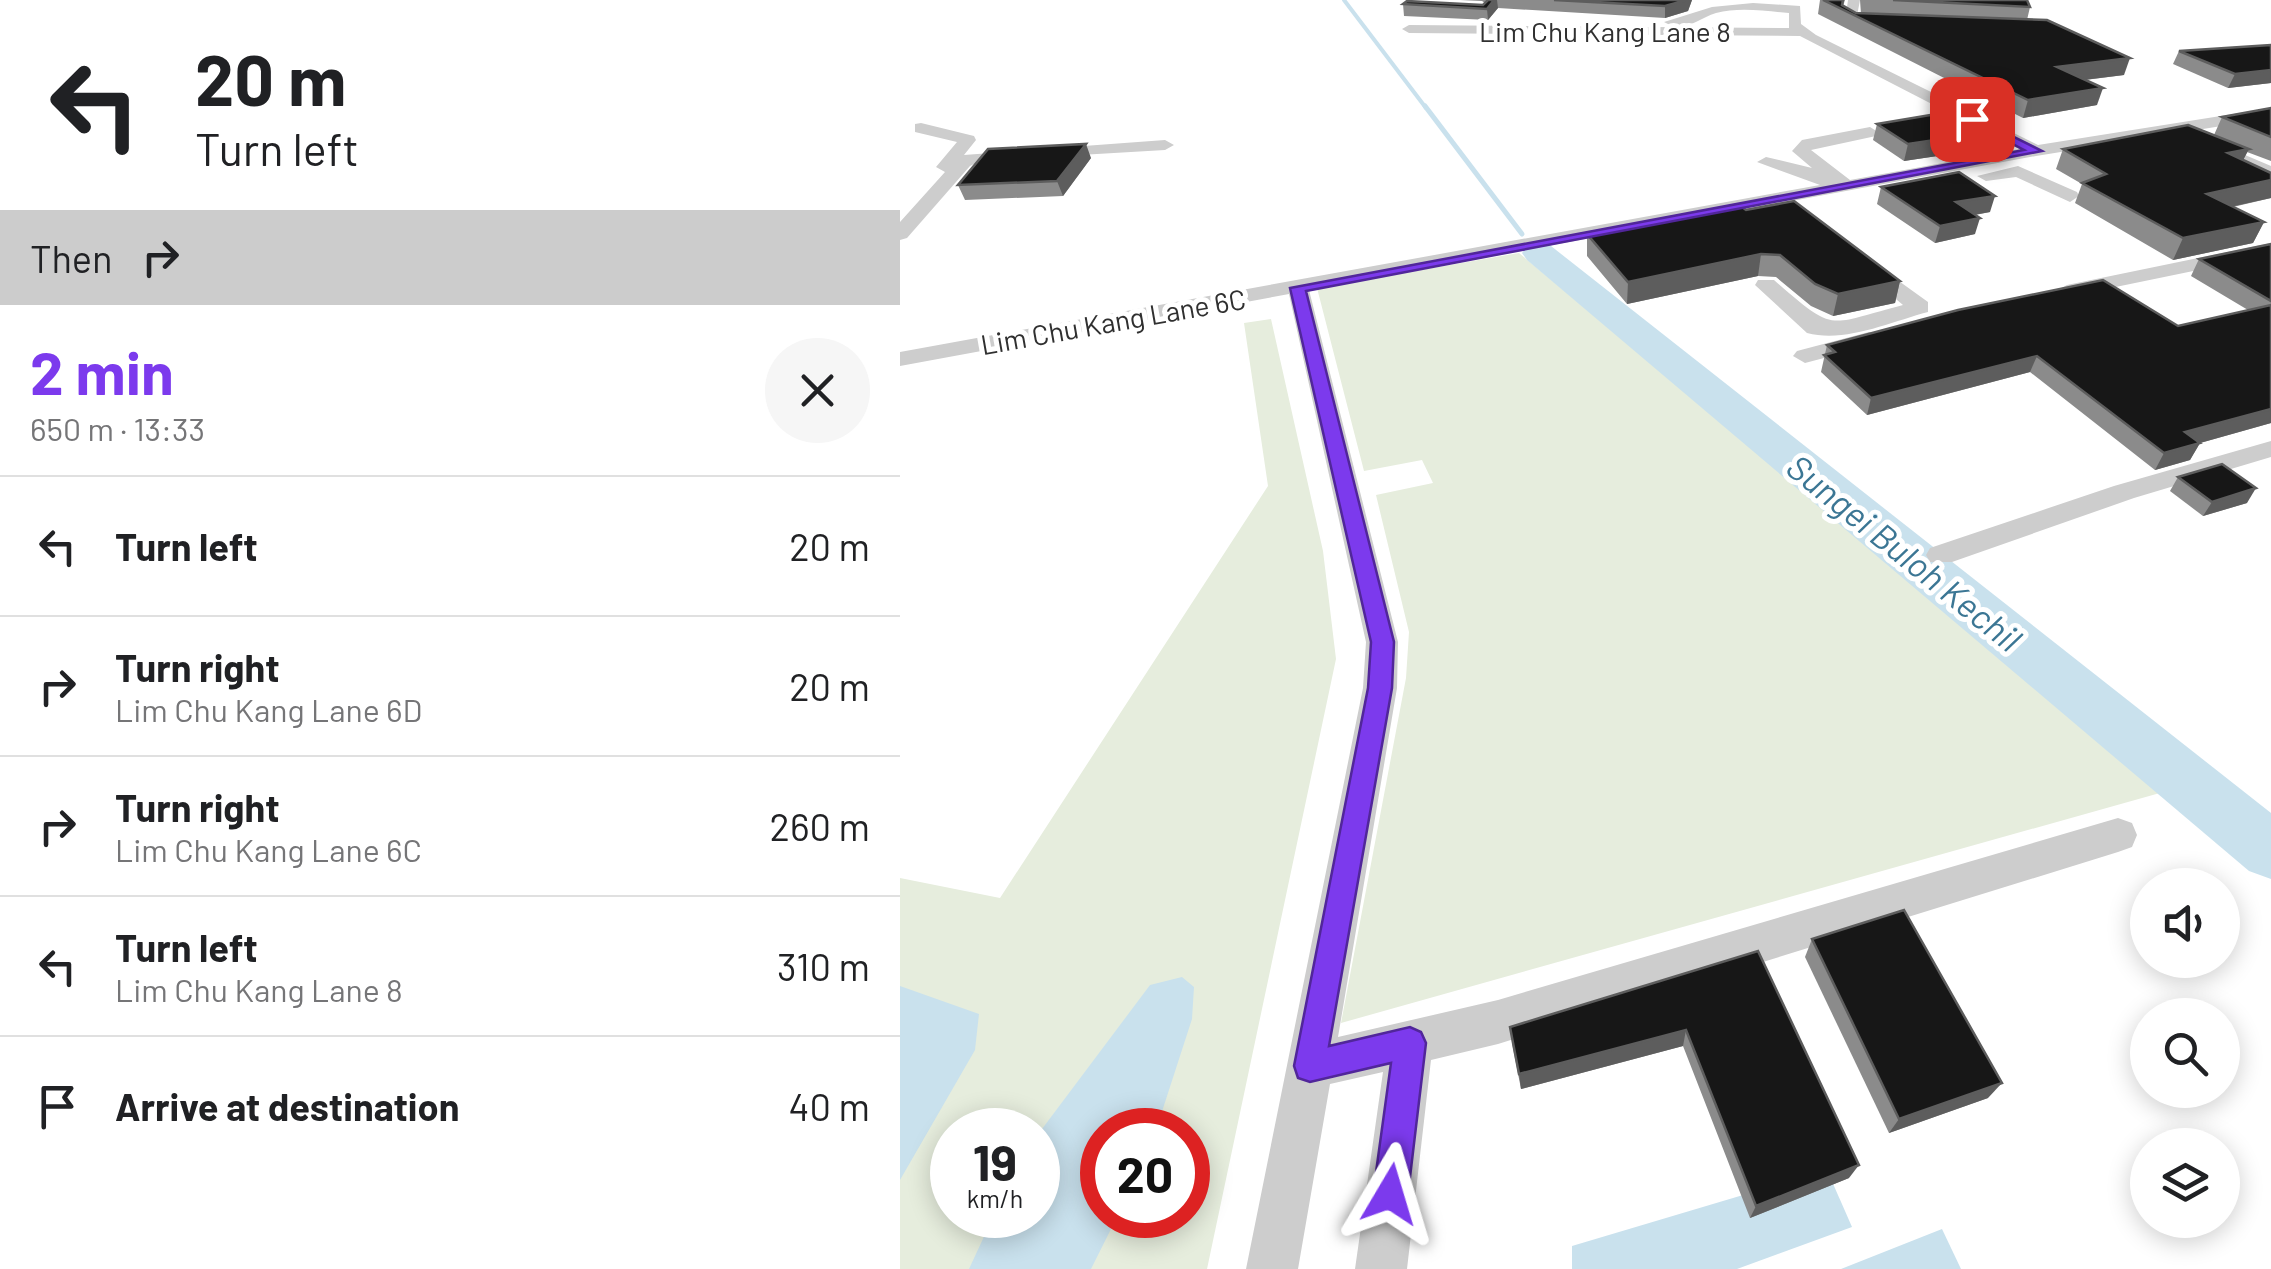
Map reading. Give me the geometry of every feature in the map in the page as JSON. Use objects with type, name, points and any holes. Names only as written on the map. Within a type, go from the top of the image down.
[{"type":"street","points":[[1854,0],[1850,19],[1899,24]]},
{"type":"street","points":[[1545,13],[1693,17],[1712,8],[1795,4],[1794,25],[1802,32]]},
{"type":"street","name":"Lim Chu Kang Lane 8","points":[[1408,29],[1802,32],[2036,151]]},
{"type":"street","name":"Lim Chu Kang Lane 6C","points":[[900,359],[2036,151],[2271,113]]},
{"type":"street","points":[[900,213],[968,140],[921,128]]},
{"type":"street","points":[[2170,130],[2271,172]]},
{"type":"street","points":[[1840,187],[1801,152],[1808,144],[1870,132]]},
{"type":"street","points":[[900,234],[964,162],[976,156],[1165,146]]},
{"type":"street","points":[[1766,162],[1808,172],[1840,187]]},
{"type":"street","points":[[1980,162],[2000,173]]},
{"type":"street","points":[[1754,224],[2000,173],[2018,172],[2070,196]]},
{"type":"street","points":[[1766,285],[1815,328],[1838,329],[1920,307],[1843,247]]},
{"type":"street","points":[[2040,297],[2271,248]]},
{"type":"street","points":[[1272,1269],[1380,688],[1382,642],[1298,288]]},
{"type":"street","points":[[1806,356],[1931,322]]},
{"type":"street","points":[[1940,554],[2124,492],[2271,449]]},
{"type":"street","points":[[1310,1066],[1517,1016],[2118,835]]},
{"type":"street","points":[[1381,1269],[1410,1043]]},
{"type":"green space","points":[[1519,253],[2167,791],[1341,1023],[1406,678],[1409,632],[1376,495],[1433,483],[1422,460],[1364,471],[1317,288]]},
{"type":"green space","points":[[1271,319],[1323,551],[1336,659],[1207,1269],[900,1269],[900,878],[1000,898],[1268,486],[1244,323]]},
{"type":"water","points":[[1182,977],[1194,987],[1192,1019],[1163,1108],[1080,1108],[1080,1238],[1106,1238],[1091,1269],[969,1269],[983,1238],[1060,1238],[1058,1108],[1150,985]]},
{"type":"water","points":[[900,986],[979,1014],[975,1050],[942,1108],[930,1108],[930,1128],[900,1180]]},
{"type":"water","points":[[1827,1170],[1852,1227],[1737,1269],[1572,1269],[1572,1246]]},
{"type":"water","points":[[1942,1229],[1961,1269],[1841,1269]]},
{"type":"building","points":[[1494,0],[1487,9],[1403,4],[1407,1],[1483,5]]},
{"type":"building","points":[[1554,0],[1687,0],[1665,6]]},
{"type":"building","points":[[1823,0],[1843,0],[1842,5],[1856,13],[2047,20],[2130,58],[2057,67],[2103,88],[2028,100]]},
{"type":"building","points":[[1893,0],[2027,0],[2030,7]]},
{"type":"building","points":[[2271,45],[2271,70],[2235,74],[2179,51]]},
{"type":"building","points":[[2271,108],[2271,137],[2222,117]]},
{"type":"building","points":[[1954,111],[1989,132],[1908,144],[1877,124]]},
{"type":"building","points":[[2188,125],[2249,149],[2228,153],[2271,173],[2271,180],[2207,194],[2264,222],[2183,238],[2082,183],[2106,174],[2063,149]]},
{"type":"building","points":[[1086,144],[1057,181],[958,185],[988,149]]},
{"type":"building","points":[[1959,172],[1995,196],[1956,202],[1980,218],[1940,226],[1881,187]]},
{"type":"building","points":[[1794,201],[1900,281],[1838,294],[1815,284],[1780,255],[1761,254],[1628,282],[1587,234],[1742,207],[1746,210]]},
{"type":"building","points":[[2271,244],[2271,301],[2199,259]]},
{"type":"building","points":[[2103,280],[2178,326],[2271,305],[2271,409],[2185,432],[2200,443],[2164,453],[2037,356],[1871,398],[1824,355],[1835,352],[1827,345],[1958,310]]},
{"type":"building","points":[[2222,464],[2256,488],[2212,502],[2178,477]]},
{"type":"building","points":[[1904,910],[2002,1083],[1899,1119],[1812,939]]},
{"type":"building","points":[[1758,951],[1859,1165],[1756,1206],[1686,1030],[1519,1074],[1510,1027]]},
{"type":"waterway","points":[[1344,0],[1426,108]]},
{"type":"waterway","points":[[1425,106],[1522,234]]},
{"type":"waterway","name":"Sungei Buloh Kechil","points":[[1539,253],[2271,851]]},
{"type":"route","points":[[1390,1194],[1410,1043],[1310,1066],[1380,688],[1382,642],[1298,288],[2036,151],[1972,119]]}]
